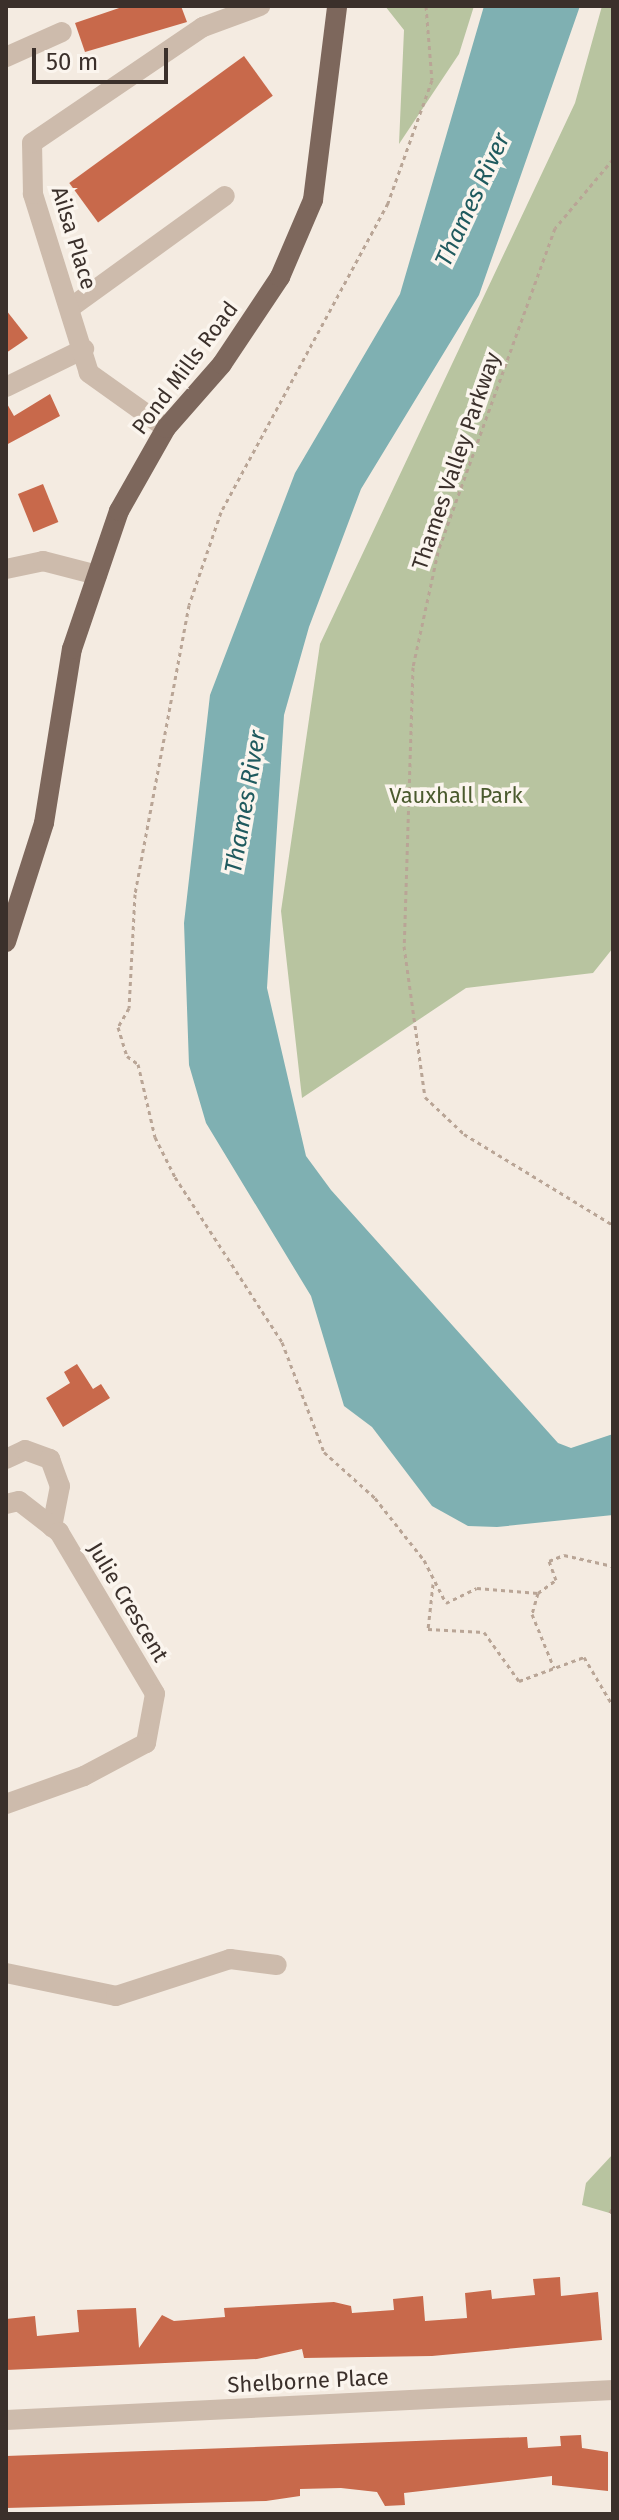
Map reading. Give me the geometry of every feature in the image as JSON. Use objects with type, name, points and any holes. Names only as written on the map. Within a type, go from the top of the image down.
[{"type":"main road","name":"Pond Mills Road","points":[[6,942],[44,823],[72,649],[119,511],[166,428],[222,364],[280,277],[313,200],[337,6]]},
{"type":"street","name":"Ailsa Place","points":[[166,428],[89,373],[33,194],[32,143],[203,27],[260,6]]},
{"type":"street","points":[[6,57],[62,32]]},
{"type":"street","points":[[70,308],[225,196]]},
{"type":"street","points":[[6,387],[84,349]]},
{"type":"street","points":[[6,569],[43,561],[97,575]]},
{"type":"street","points":[[6,1459],[25,1450],[50,1459],[60,1486],[52,1527]]},
{"type":"street","name":"Julie Crescent","points":[[6,1504],[19,1501],[52,1527],[155,1694],[146,1743],[84,1776],[6,1804]]},
{"type":"street","points":[[6,1973],[116,1996],[230,1959],[277,1965]]},
{"type":"street","name":"Shelborne Place","points":[[6,2420],[613,2390]]},
{"type":"path","points":[[426,6],[432,80],[388,203],[351,261],[221,512],[189,605],[135,894],[129,1008],[118,1027],[127,1056],[138,1064],[155,1137],[175,1177],[282,1342],[324,1452],[375,1498],[446,1603],[477,1588],[538,1593]]},
{"type":"path","name":"Thames Valley Parkway","points":[[613,159],[555,228],[438,552],[413,667],[404,946],[425,1097],[464,1134],[613,1225]]},
{"type":"path","points":[[554,1668],[532,1614],[538,1593],[556,1580],[549,1561],[564,1555],[613,1566]]},
{"type":"path","points":[[433,1582],[428,1629],[484,1632],[519,1681],[584,1657],[613,1706]]},
{"type":"path","points":[[610,2213],[613,2207]]},
{"type":"green space","points":[[385,6],[474,6],[459,54],[399,144],[404,30]]},
{"type":"green space","name":"Vauxhall Park","points":[[602,6],[613,6],[613,948],[593,973],[466,988],[302,1098],[281,911],[320,644],[575,103]]},
{"type":"green space","points":[[613,2154],[613,2214],[582,2205],[586,2183]]},
{"type":"water","name":"Thames River","points":[[484,6],[580,6],[479,295],[361,489],[309,627],[284,715],[267,988],[306,1156],[331,1190],[558,1443],[571,1448],[613,1434],[613,1515],[497,1527],[468,1526],[432,1506],[372,1427],[344,1406],[311,1296],[206,1123],[189,1065],[184,923],[210,695],[295,473],[400,294]]},
{"type":"building","points":[[125,6],[181,6],[187,22],[85,52],[75,23]]},
{"type":"building","points":[[244,56],[273,96],[98,223],[69,183]]},
{"type":"building","points":[[6,310],[28,338],[6,353]]},
{"type":"building","points":[[50,394],[60,416],[6,445],[6,402],[14,416]]},
{"type":"building","points":[[43,484],[58,522],[33,532],[18,494]]},
{"type":"building","points":[[77,1364],[93,1389],[101,1384],[110,1398],[63,1427],[46,1398],[70,1383],[64,1372]]},
{"type":"building","points":[[560,2277],[561,2296],[598,2292],[602,2340],[432,2356],[304,2358],[302,2349],[257,2359],[6,2370],[6,2319],[35,2316],[37,2336],[79,2332],[77,2310],[136,2308],[139,2348],[162,2315],[174,2321],[225,2317],[224,2308],[334,2302],[351,2306],[352,2313],[394,2310],[393,2299],[423,2296],[425,2321],[467,2318],[465,2293],[491,2290],[492,2299],[535,2295],[533,2279]]},
{"type":"building","points":[[581,2435],[582,2448],[608,2452],[608,2491],[552,2485],[552,2476],[404,2493],[405,2505],[385,2506],[377,2492],[341,2488],[300,2489],[300,2496],[266,2501],[6,2508],[6,2456],[527,2437],[528,2448],[561,2446],[560,2436]]}]
